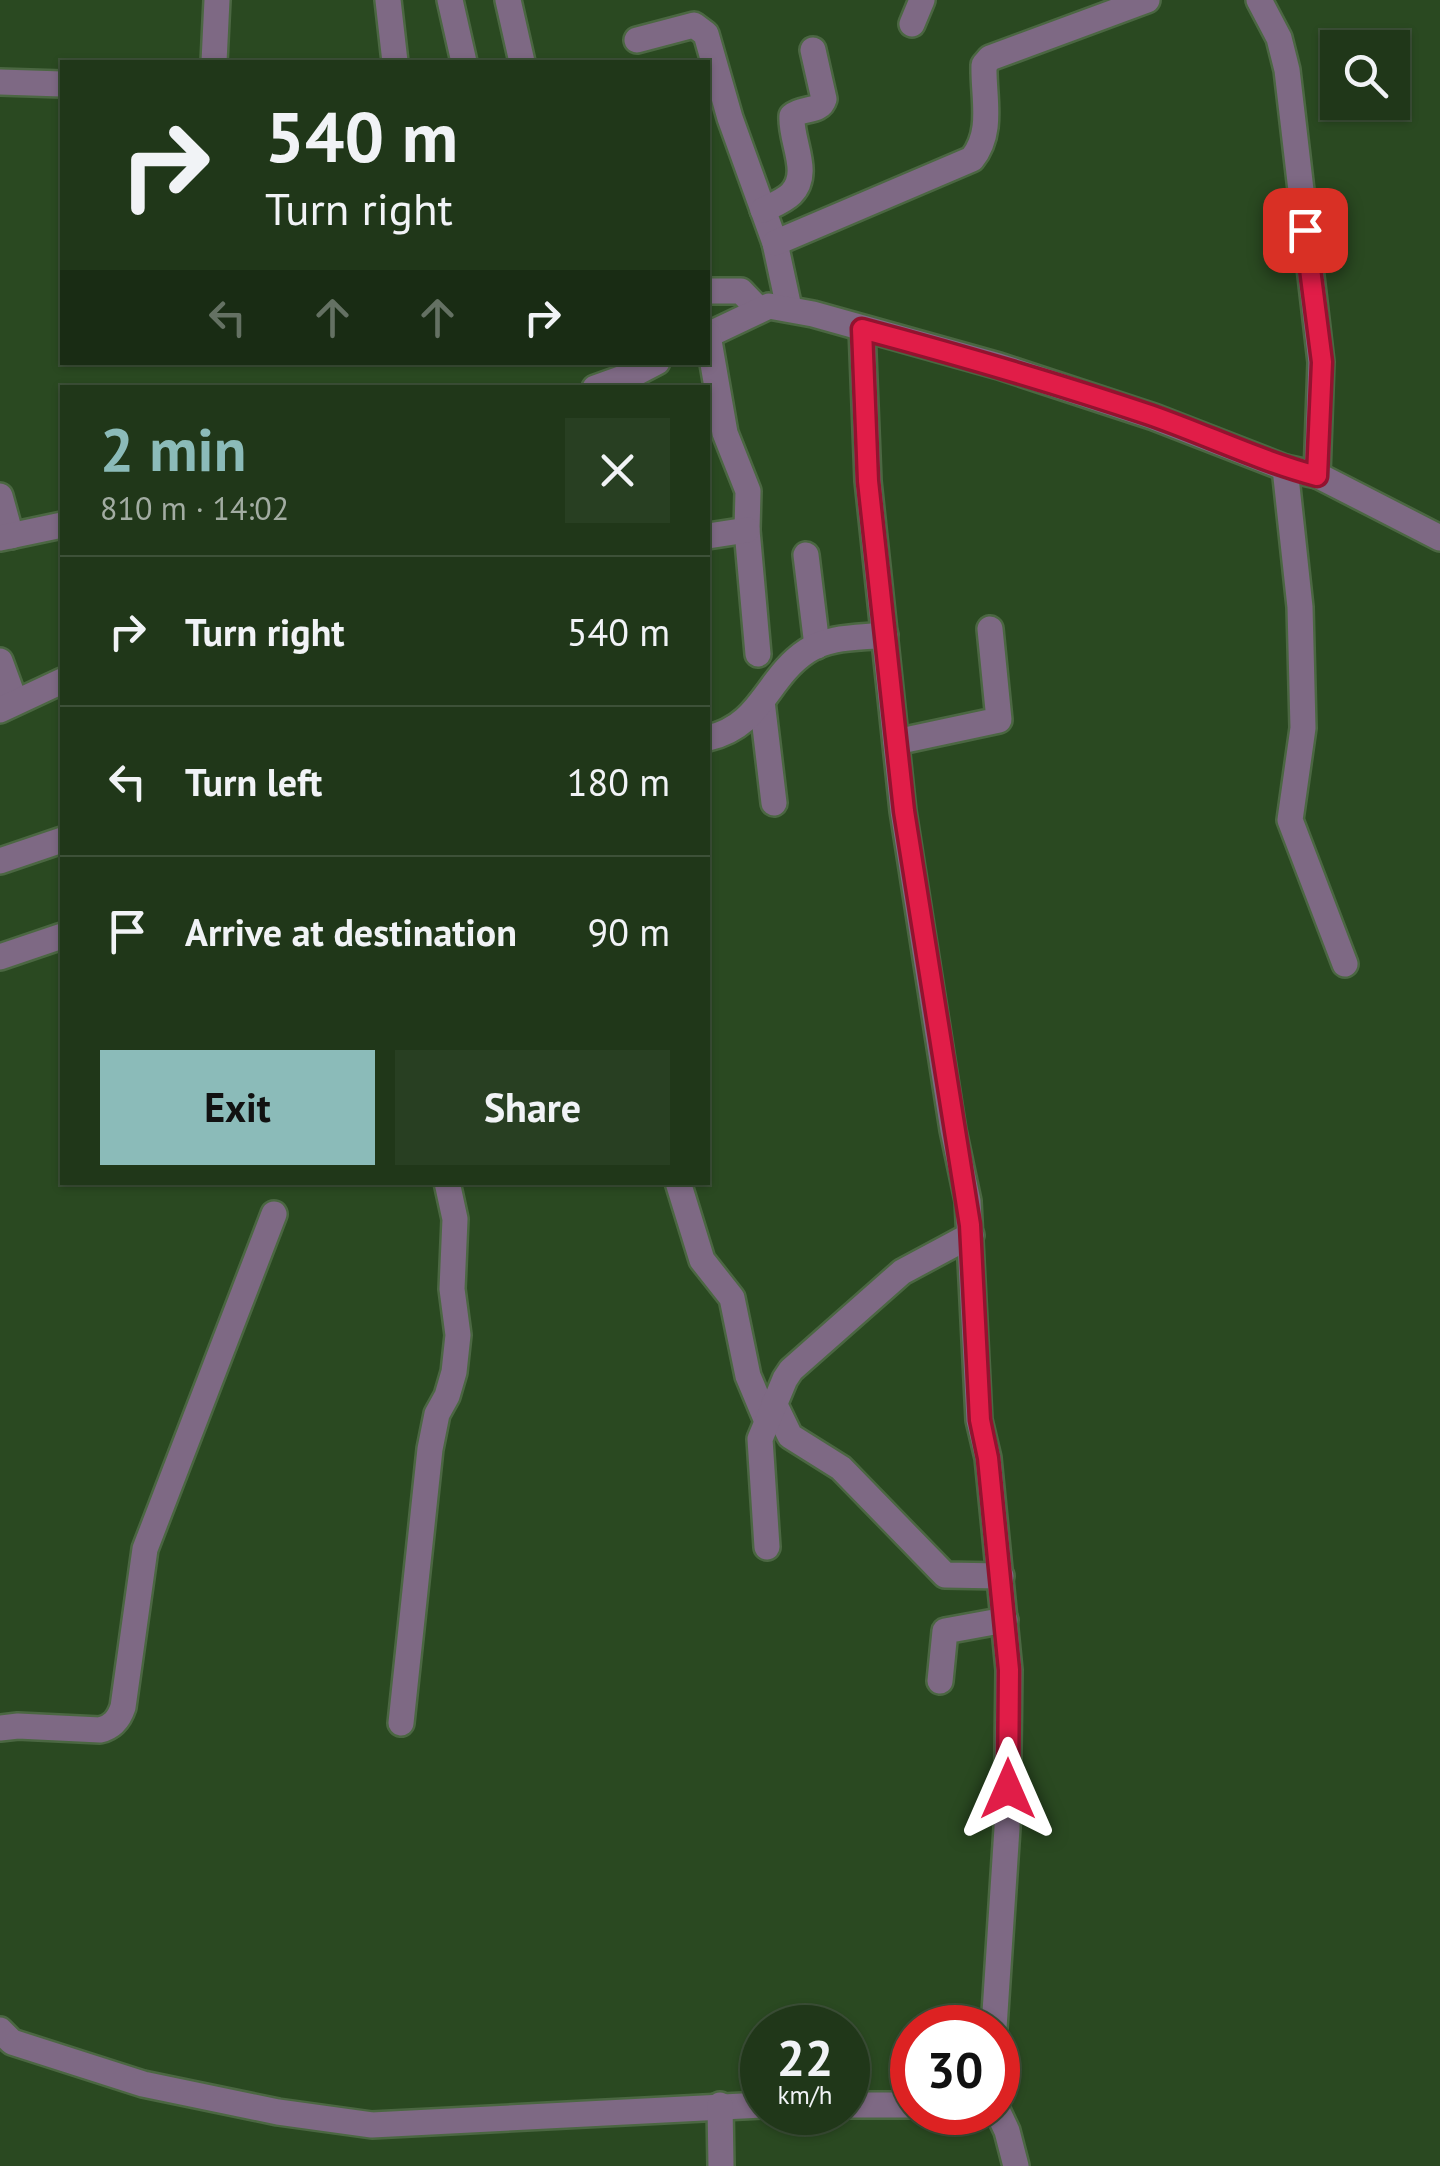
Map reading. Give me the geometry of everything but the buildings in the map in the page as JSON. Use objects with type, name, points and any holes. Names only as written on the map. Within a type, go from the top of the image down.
[{"type":"street","points":[[214,60],[217,0]]},
{"type":"street","points":[[388,0],[396,60]]},
{"type":"street","points":[[450,0],[464,60]]},
{"type":"street","points":[[508,0],[522,60]]},
{"type":"street","points":[[700,28],[701,0]]},
{"type":"street","points":[[775,243],[972,159],[982,147],[986,111],[984,65],[990,58],[1147,0]]},
{"type":"street","points":[[1259,0],[1279,38],[1287,70],[1322,362],[1317,476]]},
{"type":"street","points":[[637,40],[694,25],[706,34],[730,118],[775,243],[789,308]]},
{"type":"street","points":[[763,210],[791,194],[797,183],[801,167],[792,116],[816,108],[824,99],[813,50]]},
{"type":"street","points":[[0,82],[60,84]]},
{"type":"street","points":[[710,291],[741,291],[759,310]]},
{"type":"street","points":[[710,334],[769,306],[789,308],[999,366],[1154,416],[1285,468],[1317,476],[1440,538]]},
{"type":"street","points":[[862,329],[868,481],[896,742],[971,1235],[980,1420],[988,1458],[1009,1670],[1007,1828],[995,2005]]},
{"type":"street","points":[[710,361],[716,439],[748,491],[747,530],[758,654]]},
{"type":"street","points":[[630,382],[653,365]]},
{"type":"street","points":[[1285,468],[1300,607],[1303,728],[1290,820],[1345,964]]},
{"type":"street","points":[[0,496],[6,537],[60,525]]},
{"type":"street","points":[[710,536],[747,530]]},
{"type":"street","points":[[806,555],[817,646]]},
{"type":"street","points":[[896,742],[999,720],[990,630]]},
{"type":"street","points":[[710,737],[738,727],[788,668],[817,646],[885,634]]},
{"type":"street","points":[[0,661],[8,706],[60,682]]},
{"type":"street","points":[[762,701],[774,803]]},
{"type":"street","points":[[0,861],[60,841]]},
{"type":"street","points":[[0,958],[60,937]]},
{"type":"street","points":[[400,1723],[430,1449],[437,1414],[454,1372],[458,1335],[452,1289],[455,1219],[448,1185]]},
{"type":"street","points":[[679,1185],[702,1260],[732,1298],[748,1376],[790,1436],[841,1468],[944,1576],[1001,1576]]},
{"type":"street","points":[[0,1728],[100,1730],[118,1720],[143,1556],[274,1214]]},
{"type":"street","points":[[767,1547],[760,1439],[791,1370],[902,1272],[971,1235]]},
{"type":"street","points":[[940,1682],[945,1631],[1005,1620]]},
{"type":"street","points":[[0,2030],[12,2042],[142,2084],[278,2112],[372,2125],[740,2105]]},
{"type":"street","points":[[720,2105],[721,2166]]},
{"type":"street","points":[[1008,2135],[1016,2166]]},
{"type":"route","points":[[1008,1789],[1009,1670],[988,1458],[980,1420],[968,1201],[953,1130],[904,811],[868,481],[862,329],[999,366],[1154,416],[1285,468],[1317,476],[1322,362],[1305,230]]}]
